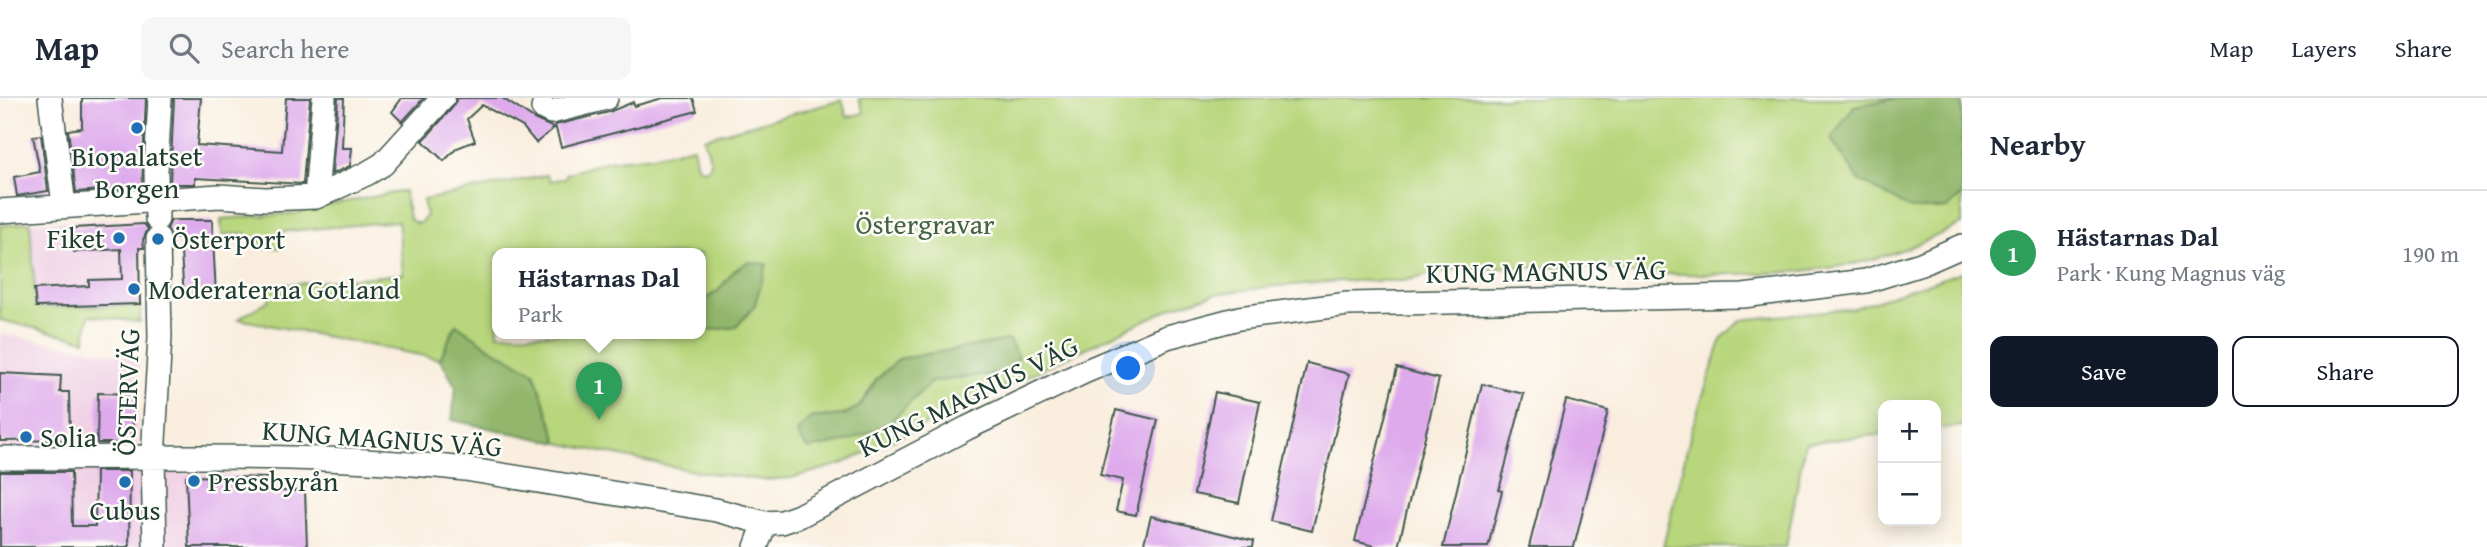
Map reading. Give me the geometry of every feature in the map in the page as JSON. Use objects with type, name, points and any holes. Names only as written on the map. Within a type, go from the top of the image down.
[{"type":"street","points":[[50,98],[64,205]]},
{"type":"street","name":"ÖSTERVÄG","points":[[155,547],[153,458],[160,337],[157,220],[160,98]]},
{"type":"street","points":[[316,197],[324,98]]},
{"type":"street","points":[[0,211],[64,205],[157,220],[219,196],[265,199],[316,197],[383,164],[443,98]]},
{"type":"street","points":[[543,108],[551,112],[606,98]]},
{"type":"street","name":"KUNG MAGNUS VÄG","points":[[0,458],[336,458],[465,469],[716,510],[765,523],[782,522],[799,516],[834,495],[1084,372],[1167,337],[1239,318],[1348,304],[1743,296],[1866,281],[1921,264],[1962,246]]},
{"type":"street","points":[[756,547],[765,523]]},
{"type":"shaded area","points":[[144,219],[141,306],[36,307],[30,222]]},
{"type":"shaded area","points":[[0,334],[139,358],[136,471],[308,478],[310,547],[0,547]]},
{"type":"green space","name":"Östergravar","points":[[862,98],[1900,98],[1854,106],[1947,209],[1962,195],[1962,224],[1913,246],[1875,259],[1804,271],[1626,274],[1601,266],[1457,269],[1402,281],[1341,281],[1216,294],[1175,306],[842,464],[791,478],[763,480],[694,471],[558,443],[534,372],[492,349],[456,324],[440,359],[238,319],[269,300],[269,289],[284,285],[403,274],[398,221],[279,232],[280,248],[258,248],[246,233],[222,235],[221,219],[298,213],[404,191],[409,218],[420,223],[426,216],[423,200],[547,175],[550,181],[566,178],[566,174],[608,161],[653,156],[693,147],[697,166],[704,170],[709,168],[711,162],[704,138],[842,100],[847,117],[864,113],[859,99]],"holes":[[[1009,340],[961,377],[931,382],[886,426],[810,418],[843,415],[859,407],[877,379],[899,359]]]},
{"type":"green space","points":[[1900,98],[1962,98],[1962,195],[1947,209],[1911,209],[1859,180],[1831,139],[1854,106]]},
{"type":"green space","points":[[30,222],[36,307],[141,306],[140,322],[89,315],[85,340],[0,320],[0,226]]},
{"type":"green space","points":[[748,262],[767,264],[754,307],[736,327],[706,330],[706,299],[718,291],[734,271]]},
{"type":"green space","points":[[1962,272],[1962,426],[1941,428],[1941,400],[1878,400],[1878,435],[1805,443],[1786,547],[1663,547],[1692,428],[1722,338],[1741,320],[1854,308]]},
{"type":"green space","points":[[456,324],[492,349],[534,372],[558,443],[452,420],[456,387],[440,359]]},
{"type":"green space","points":[[1009,340],[1018,356],[1016,371],[931,382],[886,426],[845,442],[808,449],[796,433],[810,418],[843,415],[859,407],[877,379],[899,359]]},
{"type":"building","points":[[82,98],[146,98],[142,187],[76,192],[68,130],[82,128]]},
{"type":"building","points":[[174,98],[201,98],[197,145],[282,151],[286,98],[310,98],[303,184],[195,178],[195,184],[170,184]]},
{"type":"building","points":[[338,98],[344,98],[342,148],[352,148],[350,166],[332,174]]},
{"type":"building","points":[[402,98],[424,98],[402,122],[392,112]]},
{"type":"building","points":[[457,98],[502,98],[534,119],[554,128],[536,143],[523,127],[482,105],[467,119],[475,141],[457,148],[444,161],[423,141],[453,107]]},
{"type":"building","points":[[663,98],[693,98],[697,111],[561,147],[555,125],[609,112],[633,102],[634,106]]},
{"type":"building","points":[[41,135],[48,191],[17,196],[14,177],[40,172],[33,136]]},
{"type":"building","points":[[171,220],[212,220],[216,295],[184,297],[180,238],[172,239],[167,229]]},
{"type":"building","points":[[144,224],[148,229],[143,240],[144,248],[139,248],[140,304],[36,307],[34,289],[89,286],[89,280],[122,279],[121,249],[74,252],[73,228]]},
{"type":"building","points":[[1307,363],[1349,374],[1312,531],[1271,521]]},
{"type":"building","points":[[1397,368],[1439,379],[1398,547],[1378,547],[1355,541]]},
{"type":"building","points":[[0,373],[61,376],[60,392],[69,392],[70,440],[0,441]]},
{"type":"building","points":[[1482,384],[1524,394],[1499,490],[1502,491],[1488,547],[1443,547]]},
{"type":"building","points":[[1215,392],[1260,402],[1239,503],[1194,494]]},
{"type":"building","points":[[98,393],[134,394],[132,443],[97,443]]},
{"type":"building","points":[[1566,400],[1608,411],[1574,547],[1529,547]]},
{"type":"building","points":[[1116,410],[1158,420],[1136,515],[1116,511],[1123,480],[1100,475]]},
{"type":"building","points":[[96,471],[130,471],[129,547],[0,547],[0,472],[71,472],[72,526],[95,526]]},
{"type":"building","points":[[186,476],[270,478],[269,491],[305,491],[307,547],[189,547]]},
{"type":"building","points":[[1151,516],[1254,541],[1253,547],[1143,547]]},
{"type":"place","name":"Biopalatset Borgen","points":[[137,128]]},
{"type":"place","name":"Fiket","points":[[119,238]]},
{"type":"place","name":"Österport","points":[[158,239]]},
{"type":"place","name":"Moderaterna Gotland","points":[[134,289]]},
{"type":"place","name":"Hästarnas Dal","points":[[599,420]]},
{"type":"place","name":"Solia","points":[[26,437]]},
{"type":"place","name":"Pressbyrån","points":[[194,481]]},
{"type":"place","name":"Cubus","points":[[125,482]]}]
